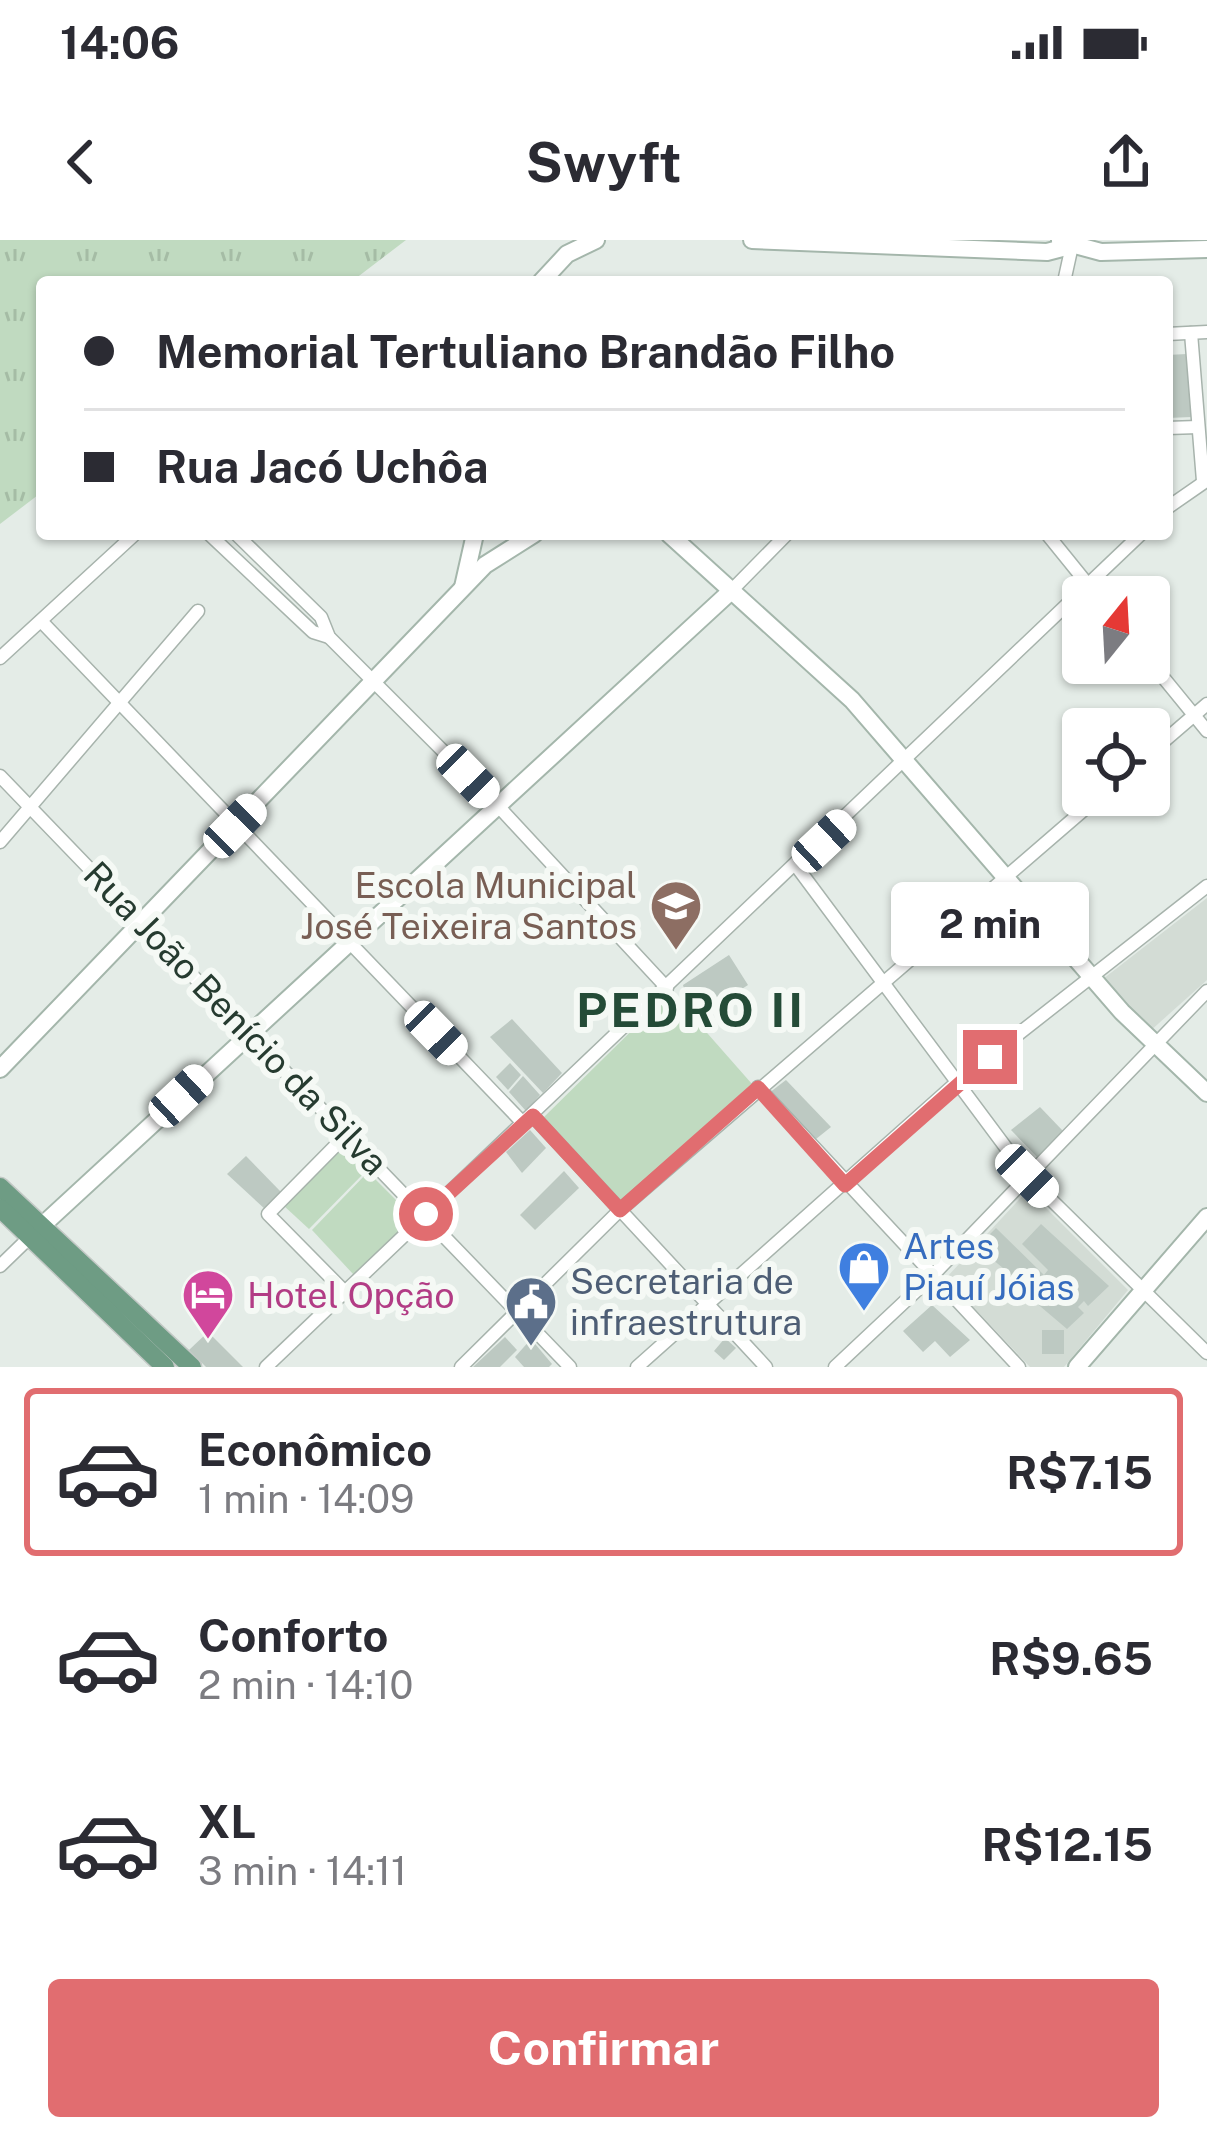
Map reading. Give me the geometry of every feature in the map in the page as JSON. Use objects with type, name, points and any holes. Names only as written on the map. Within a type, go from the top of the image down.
[{"type":"main road","points":[[0,1187],[165,1367]]},
{"type":"main road","points":[[0,1208],[38,1230],[193,1367]]},
{"type":"street","points":[[546,276],[566,254],[596,240]]},
{"type":"street","points":[[752,240],[1047,252],[1067,242],[1101,252],[1207,249]]},
{"type":"street","points":[[1064,276],[1067,242]]},
{"type":"street","points":[[1173,334],[1207,332]]},
{"type":"street","points":[[1173,504],[1205,481],[1191,333]]},
{"type":"street","points":[[1173,428],[1198,428]]},
{"type":"street","points":[[0,658],[129,540]]},
{"type":"street","points":[[215,540],[313,632],[329,637]]},
{"type":"street","points":[[242,540],[321,617],[329,637],[499,807],[667,988]]},
{"type":"street","points":[[463,588],[474,540]]},
{"type":"street","points":[[0,1069],[485,565],[525,540]]},
{"type":"street","points":[[675,540],[852,700],[1008,874],[1092,978],[1152,1044],[1207,1093]]},
{"type":"street","points":[[0,1266],[781,540]]},
{"type":"street","points":[[1052,540],[1081,576]]},
{"type":"street","points":[[1106,576],[1136,540]]},
{"type":"street","points":[[0,842],[198,611]]},
{"type":"street","points":[[266,1367],[1062,620]]},
{"type":"street","points":[[41,621],[349,943],[620,1210],[766,1367]]},
{"type":"street","points":[[1168,684],[1207,731]]},
{"type":"street","points":[[1170,736],[1207,704]]},
{"type":"street","name":"Rua João Benício da Silva","points":[[0,776],[570,1367]]},
{"type":"street","points":[[461,1367],[620,1210],[1076,816]]},
{"type":"street","points":[[797,867],[1027,1176],[1207,1353]]},
{"type":"street","points":[[638,1367],[956,1083],[1207,886]]},
{"type":"street","points":[[835,1367],[932,1276],[1207,991]]},
{"type":"street","points":[[758,1088],[1018,1367]]},
{"type":"street","points":[[345,1292],[268,1214],[347,1134]]},
{"type":"street","points":[[1077,1367],[1207,1217]]},
{"type":"shaded area","points":[[1207,898],[1207,980],[1149,1032],[1103,979]]},
{"type":"shaded area","points":[[1028,1190],[1128,1290],[1064,1367],[1030,1367],[946,1278]]},
{"type":"green space","points":[[0,240],[406,240],[359,276],[36,276],[36,497],[0,524]]},
{"type":"green space","points":[[671,992],[752,1084],[621,1203],[543,1118]]},
{"type":"green space","points":[[343,1145],[367,1170],[309,1229],[283,1205]]},
{"type":"green space","points":[[368,1172],[413,1217],[354,1275],[312,1230]]},
{"type":"building","points":[[1187,354],[1192,417],[1173,418],[1173,355]]},
{"type":"building","points":[[729,955],[748,985],[703,1014],[696,1004],[689,1008],[683,985]]},
{"type":"building","points":[[512,1019],[562,1073],[543,1093],[490,1037]]},
{"type":"building","points":[[510,1063],[521,1075],[508,1090],[496,1077]]},
{"type":"building","points":[[523,1076],[540,1095],[526,1111],[509,1092]]},
{"type":"building","points":[[786,1080],[831,1127],[816,1139],[769,1093]]},
{"type":"building","points":[[1040,1107],[1063,1131],[1037,1157],[1011,1130]]},
{"type":"building","points":[[530,1130],[546,1148],[522,1173],[506,1152]]},
{"type":"building","points":[[246,1156],[281,1192],[266,1210],[227,1174]]},
{"type":"building","points":[[564,1171],[579,1188],[535,1230],[520,1215]]},
{"type":"building","points":[[1041,1224],[1109,1286],[1088,1306],[1084,1301],[1078,1307],[1084,1313],[1067,1329],[1015,1285],[1019,1281],[987,1255],[991,1251],[982,1242],[996,1228],[1044,1275],[1048,1270],[1022,1244]]},
{"type":"building","points":[[932,1305],[970,1340],[950,1357],[935,1341],[923,1352],[903,1331]]},
{"type":"building","points":[[1042,1330],[1064,1330],[1064,1354],[1042,1354]]},
{"type":"building","name":"Hotel Opção","points":[[208,1332],[243,1367],[206,1367],[189,1350]]},
{"type":"building","points":[[505,1337],[517,1350],[500,1367],[473,1367]]},
{"type":"building","points":[[725,1338],[736,1348],[724,1360],[714,1351]]},
{"type":"building","name":"Secretaria de infraestrutura","points":[[531,1339],[552,1364],[549,1367],[524,1367],[515,1357]]},
{"type":"place","name":"Escola Municipal José Teixeira Santos","points":[[676,952]]},
{"type":"place","name":"Artes Piauí Jóias","points":[[864,1313]]},
{"type":"place","name":"Hotel Opção","points":[[208,1341]]},
{"type":"place","name":"Secretaria de infraestrutura","points":[[531,1348]]},
{"type":"district","name":"PEDRO II","points":[[691,1009]]},
{"type":"route","points":[[426,1214],[533,1116],[620,1210],[758,1088],[845,1185],[990,1057]]}]
